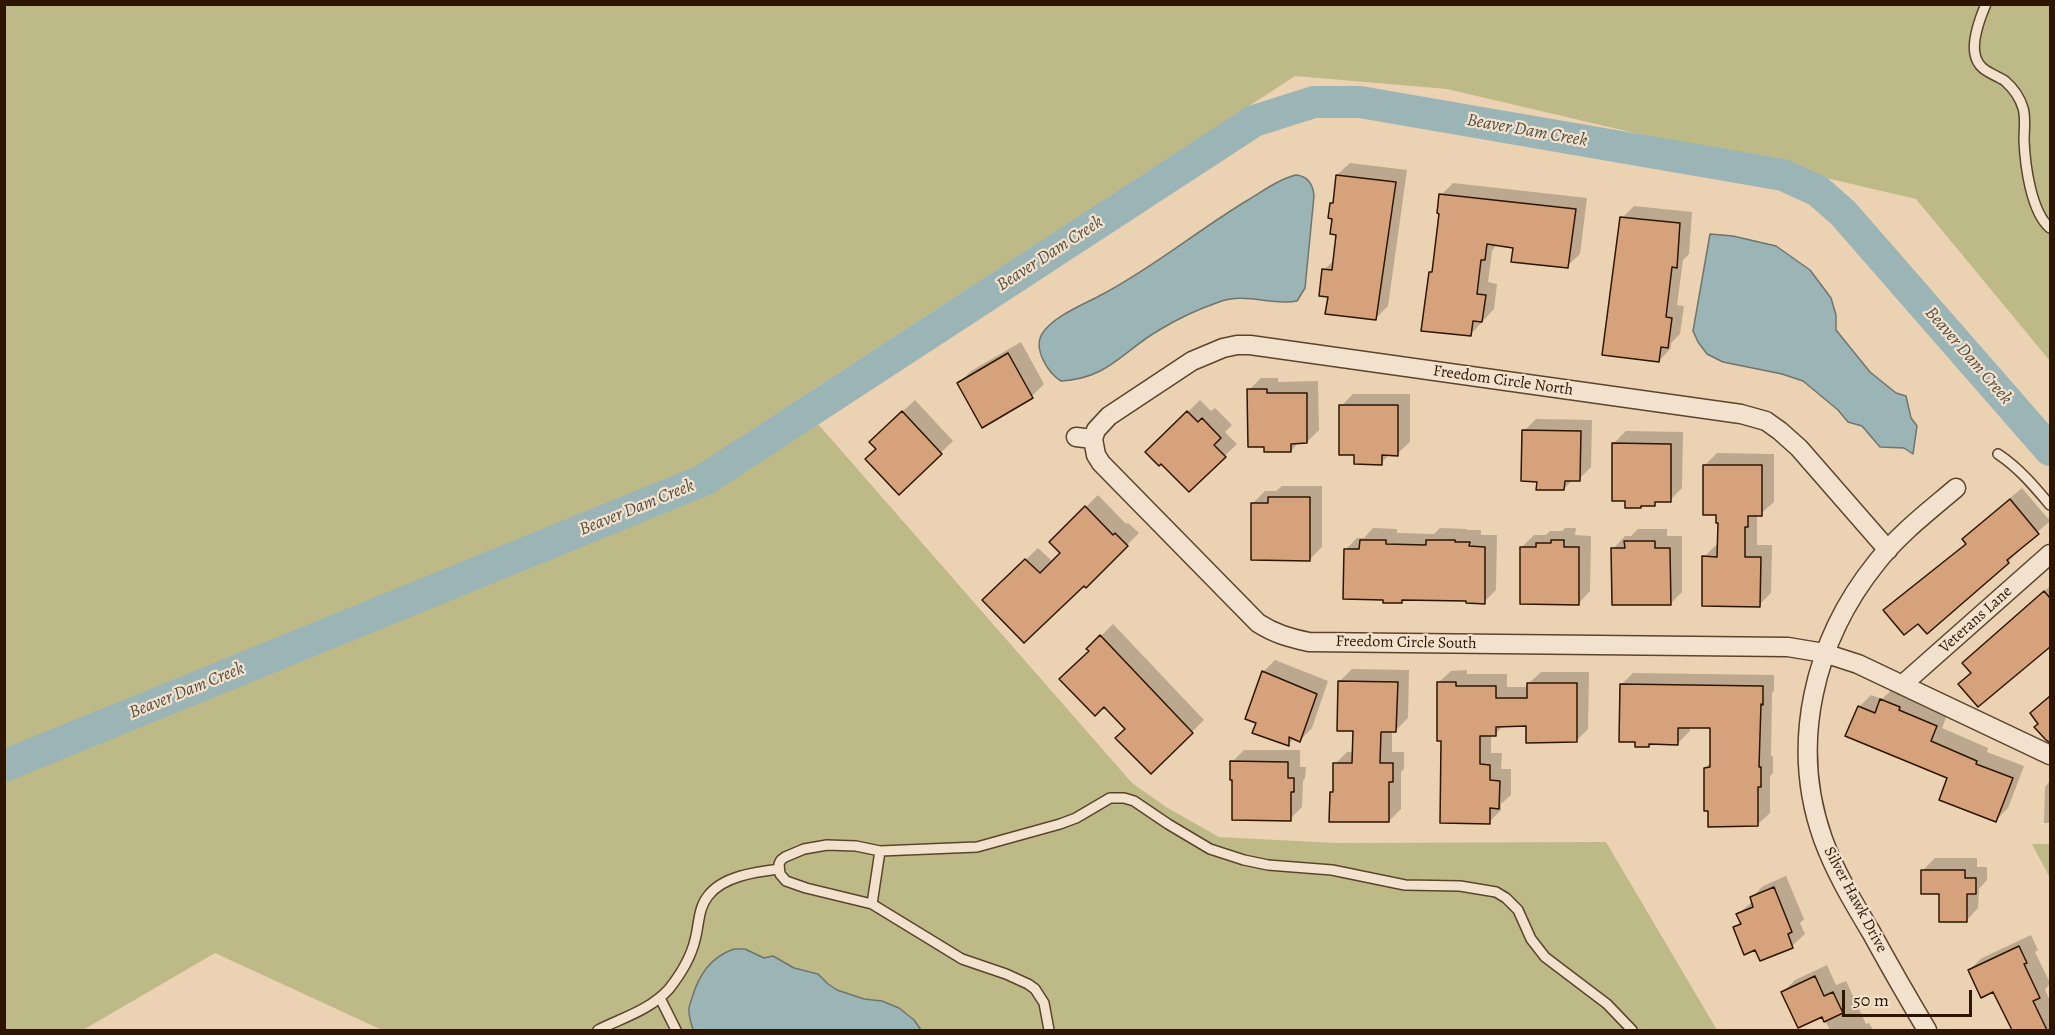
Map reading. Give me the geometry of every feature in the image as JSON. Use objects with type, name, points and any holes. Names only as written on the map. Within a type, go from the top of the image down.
[{"type":"street","name":"Freedom Circle North","points":[[1084,438],[1109,416],[1192,361],[1223,348],[1250,345],[1752,416],[1780,431],[1799,448],[1888,550]]},
{"type":"street","name":"Freedom Circle South","points":[[1084,438],[1101,463],[1258,623],[1272,632],[1290,638],[1309,642],[1788,647],[1824,653]]},
{"type":"street","name":"Silver Hawk Drive","points":[[1927,1030],[1836,869],[1823,838],[1808,777],[1808,730],[1814,691],[1824,653],[1844,609],[1888,550],[1956,488]]},
{"type":"street","name":"Veterans Lane","points":[[1902,686],[2050,554]]},
{"type":"street","points":[[1824,653],[1858,664],[2050,755]]},
{"type":"lane","points":[[1986,4],[1977,34],[1975,53],[1982,68],[2006,82],[2020,102],[2024,114],[2025,160],[2035,202],[2043,220],[2050,228]]},
{"type":"lane","points":[[1998,454],[2014,465],[2050,505]]},
{"type":"lane","points":[[1049,1030],[1044,1003],[1035,989],[1028,984],[962,958],[872,904],[794,884],[782,878],[779,869],[781,860],[785,856],[815,846],[843,845],[880,851],[977,847],[1060,824],[1076,818],[1110,798],[1124,798],[1134,801],[1210,849],[1244,860],[1268,866],[1332,870],[1404,885],[1460,886],[1496,892],[1518,910],[1532,939],[1545,957],[1599,997],[1632,1030]]},
{"type":"lane","points":[[872,904],[880,851]]},
{"type":"lane","points":[[598,1030],[649,1005],[670,988],[693,948],[703,904],[708,896],[734,879],[779,869]]},
{"type":"lane","points":[[660,998],[676,1030]]},
{"type":"shaded area","points":[[5,5],[2050,5],[2050,361],[1916,199],[1447,89],[1295,76],[797,400],[1132,783],[1166,807],[1219,837],[1337,843],[1606,842],[1717,1030],[921,1030],[914,1020],[882,1001],[864,999],[837,990],[818,974],[794,968],[773,957],[764,958],[745,949],[734,949],[688,1010],[693,1030],[382,1030],[215,953],[83,1030],[5,1030]]},
{"type":"shaded area","points":[[2032,844],[2050,844],[2050,878]]},
{"type":"water","points":[[1296,175],[1309,181],[1314,196],[1305,288],[1297,301],[1278,302],[1239,298],[1219,302],[1168,325],[1104,369],[1078,379],[1061,381],[1047,367],[1039,347],[1040,340],[1042,334],[1054,322],[1140,272],[1265,189]]},
{"type":"water","points":[[1710,234],[1733,236],[1776,246],[1810,270],[1831,298],[1836,315],[1836,330],[1870,372],[1896,393],[1906,396],[1911,418],[1917,426],[1913,454],[1904,448],[1880,447],[1862,426],[1848,422],[1838,410],[1803,381],[1782,374],[1723,362],[1707,354],[1693,331]]},
{"type":"water","points":[[734,949],[745,949],[764,958],[773,956],[794,968],[818,974],[837,990],[864,999],[882,1001],[899,1008],[914,1020],[921,1030],[693,1030],[689,1008],[698,981],[712,962]]},
{"type":"building","points":[[1336,175],[1396,182],[1376,320],[1325,314],[1328,297],[1319,296],[1322,269],[1332,270],[1336,235],[1330,234],[1332,219],[1328,218],[1330,203],[1333,203]]},
{"type":"building","points":[[1439,194],[1576,209],[1568,268],[1511,262],[1513,248],[1487,244],[1485,260],[1481,260],[1477,294],[1486,295],[1482,322],[1473,321],[1471,336],[1421,331],[1429,272],[1432,272]]},
{"type":"building","points":[[1620,217],[1680,223],[1677,268],[1672,267],[1666,317],[1672,318],[1668,348],[1661,347],[1659,362],[1602,355]]},
{"type":"building","points":[[1008,353],[1033,398],[982,428],[957,383]]},
{"type":"building","points":[[1247,389],[1267,389],[1267,393],[1307,393],[1307,443],[1291,444],[1291,452],[1264,452],[1264,447],[1248,447]]},
{"type":"building","points":[[1339,405],[1398,405],[1398,456],[1382,455],[1382,465],[1354,464],[1354,455],[1339,455]]},
{"type":"building","points":[[902,411],[942,454],[899,495],[865,459],[876,449],[869,442]]},
{"type":"building","points":[[1187,411],[1198,422],[1202,418],[1221,438],[1214,445],[1226,457],[1189,492],[1161,464],[1159,466],[1145,452]]},
{"type":"building","points":[[1522,430],[1581,431],[1580,481],[1565,481],[1564,490],[1536,490],[1537,482],[1521,481]]},
{"type":"building","points":[[1612,443],[1671,444],[1671,502],[1655,502],[1655,506],[1641,506],[1641,508],[1625,508],[1625,501],[1612,501]]},
{"type":"building","points":[[1703,465],[1762,465],[1762,516],[1748,516],[1748,527],[1745,527],[1745,557],[1761,557],[1760,607],[1702,606],[1702,556],[1717,557],[1718,523],[1716,523],[1716,515],[1703,515]]},
{"type":"building","points":[[1268,497],[1310,497],[1310,561],[1251,560],[1251,503],[1268,503]]},
{"type":"building","points":[[2010,499],[2039,534],[2007,560],[2009,563],[1927,634],[1918,624],[1904,635],[1883,610],[1966,544],[1962,539]]},
{"type":"building","points":[[1085,506],[1113,535],[1115,533],[1128,546],[1086,588],[1084,586],[1024,643],[982,600],[1025,559],[1040,573],[1060,553],[1049,542]]},
{"type":"building","points":[[1360,540],[1386,540],[1386,544],[1426,545],[1426,540],[1455,540],[1455,542],[1470,542],[1469,546],[1485,547],[1485,604],[1466,603],[1466,601],[1402,600],[1402,603],[1383,603],[1383,600],[1343,599],[1344,549],[1359,549]]},
{"type":"building","points":[[1551,540],[1564,540],[1564,547],[1579,547],[1579,605],[1520,604],[1520,547],[1536,547],[1536,543],[1551,543]]},
{"type":"building","points":[[1624,541],[1655,541],[1655,548],[1670,548],[1671,605],[1612,605],[1611,548],[1625,548]]},
{"type":"building","points":[[2044,591],[2050,598],[2050,647],[1978,707],[1958,684],[1971,673],[1962,663]]},
{"type":"building","points":[[1100,635],[1193,733],[1151,774],[1115,738],[1125,729],[1104,707],[1095,716],[1059,679],[1089,651],[1086,649]]},
{"type":"building","points":[[1262,671],[1317,694],[1300,742],[1289,737],[1289,746],[1252,733],[1256,723],[1245,719]]},
{"type":"building","points":[[1338,681],[1398,682],[1396,732],[1381,732],[1380,763],[1393,763],[1393,782],[1389,782],[1389,822],[1329,822],[1330,792],[1333,792],[1333,763],[1352,763],[1353,731],[1337,731]]},
{"type":"building","points":[[1437,682],[1456,682],[1456,686],[1496,686],[1496,698],[1527,698],[1527,683],[1577,683],[1577,742],[1526,743],[1526,726],[1496,727],[1496,736],[1480,736],[1480,764],[1490,765],[1490,780],[1500,781],[1499,809],[1490,808],[1490,824],[1440,823],[1441,741],[1437,741]]},
{"type":"building","points":[[1620,684],[1763,686],[1758,826],[1708,827],[1708,811],[1704,811],[1704,768],[1710,767],[1710,728],[1678,728],[1678,745],[1649,744],[1649,747],[1635,747],[1635,742],[1619,742]]},
{"type":"building","points":[[2050,696],[2050,743],[2034,727],[2038,724],[2030,713]]},
{"type":"building","points":[[1880,699],[1900,707],[1899,710],[1937,726],[1931,741],[1977,761],[1976,764],[2013,778],[1996,822],[1939,800],[1947,778],[1845,736],[1858,706],[1875,713]]},
{"type":"building","points":[[1230,761],[1288,762],[1288,778],[1294,778],[1294,792],[1291,792],[1291,821],[1232,820]]},
{"type":"building","points":[[1921,870],[1965,870],[1965,878],[1976,878],[1976,894],[1967,894],[1967,922],[1939,922],[1939,894],[1921,894]]},
{"type":"building","points":[[1774,887],[1792,932],[1788,934],[1793,948],[1760,961],[1755,950],[1744,955],[1733,927],[1741,924],[1736,914],[1753,907],[1750,897]]},
{"type":"building","points":[[2019,946],[2027,963],[2024,964],[2040,998],[2033,1001],[2047,1030],[2012,1030],[1993,992],[1981,998],[1968,970]]},
{"type":"building","points":[[1815,976],[1824,996],[1833,992],[1843,1013],[1824,1022],[1822,1017],[1798,1028],[1781,992]]},
{"type":"waterway","name":"Beaver Dam Creek","points":[[4,766],[704,480],[1254,121],[1314,102],[1360,102],[1783,175],[1818,191],[1843,213],[2050,450]]}]
